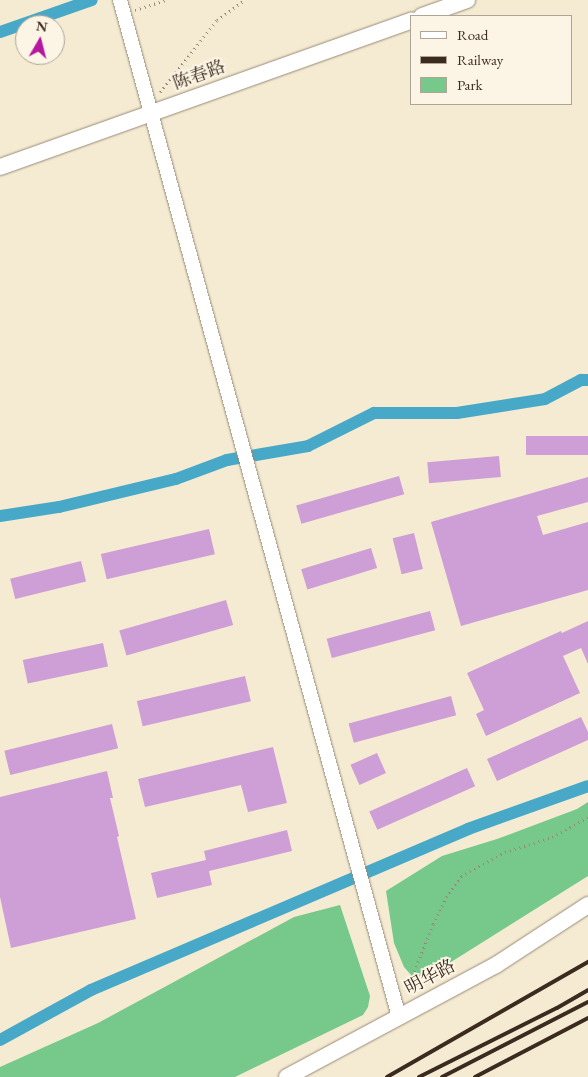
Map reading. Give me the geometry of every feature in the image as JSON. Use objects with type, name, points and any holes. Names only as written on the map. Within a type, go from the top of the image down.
[{"type":"street","points":[[120,0],[398,1017]]},
{"type":"street","points":[[425,15],[467,0]]},
{"type":"street","name":"陈春路","points":[[0,167],[410,21]]},
{"type":"street","name":"明华路","points":[[287,1077],[496,965],[588,905]]},
{"type":"path","points":[[135,10],[165,0]]},
{"type":"path","points":[[160,92],[217,20],[245,0]]},
{"type":"path","points":[[412,976],[446,897],[461,876],[505,852],[552,837],[588,817]]},
{"type":"green space","points":[[588,802],[588,876],[424,979],[412,976],[404,967],[394,943],[386,891],[442,856],[497,839],[577,809]]},
{"type":"green space","points":[[340,905],[370,996],[368,1007],[363,1015],[235,1077],[0,1077],[0,1067],[98,1023],[294,917]]},
{"type":"building","points":[[526,436],[588,436],[588,455],[526,455]]},
{"type":"building","points":[[499,456],[501,477],[429,483],[427,462]]},
{"type":"building","points":[[399,476],[404,494],[301,524],[296,505]]},
{"type":"building","points":[[588,477],[588,502],[537,516],[543,535],[588,522],[588,590],[461,626],[431,522]]},
{"type":"building","points":[[209,529],[215,554],[107,579],[101,554]]},
{"type":"building","points":[[414,533],[423,569],[402,574],[393,538]]},
{"type":"building","points":[[371,548],[377,568],[307,589],[301,569]]},
{"type":"building","points":[[81,561],[86,581],[15,599],[10,579]]},
{"type":"building","points":[[226,600],[233,625],[126,656],[119,631]]},
{"type":"building","points":[[430,611],[435,630],[332,658],[327,639]]},
{"type":"building","points":[[588,621],[588,664],[581,648],[563,656],[580,693],[486,736],[476,714],[484,710],[467,673]]},
{"type":"building","points":[[103,643],[108,666],[28,684],[23,660]]},
{"type":"building","points":[[245,676],[251,701],[143,726],[137,701]]},
{"type":"building","points":[[451,696],[456,715],[354,743],[349,723]]},
{"type":"building","points":[[581,717],[588,732],[588,740],[497,781],[487,759]]},
{"type":"building","points":[[112,724],[118,748],[10,775],[4,751]]},
{"type":"building","points":[[273,747],[287,803],[248,812],[241,785],[145,807],[138,779]]},
{"type":"building","points":[[377,753],[386,773],[359,785],[351,765]]},
{"type":"building","points":[[467,768],[475,786],[377,830],[369,812]]},
{"type":"building","points":[[107,771],[113,798],[110,798],[119,836],[117,837],[136,919],[11,948],[0,897],[0,797]]},
{"type":"building","points":[[287,830],[292,851],[209,871],[212,885],[157,898],[151,873],[206,860],[204,851]]},
{"type":"waterway","points":[[0,32],[92,0]]},
{"type":"waterway","points":[[0,516],[59,507],[176,479],[227,460],[308,446],[374,413],[457,413],[545,399],[581,380],[588,380]]},
{"type":"waterway","points":[[0,1040],[91,990],[468,829],[588,786]]},
{"type":"railway","points":[[387,1077],[588,962]]},
{"type":"railway","points":[[419,1077],[557,1008],[588,990]]},
{"type":"railway","points":[[442,1077],[588,1002]]},
{"type":"railway","points":[[475,1077],[588,1018]]}]
